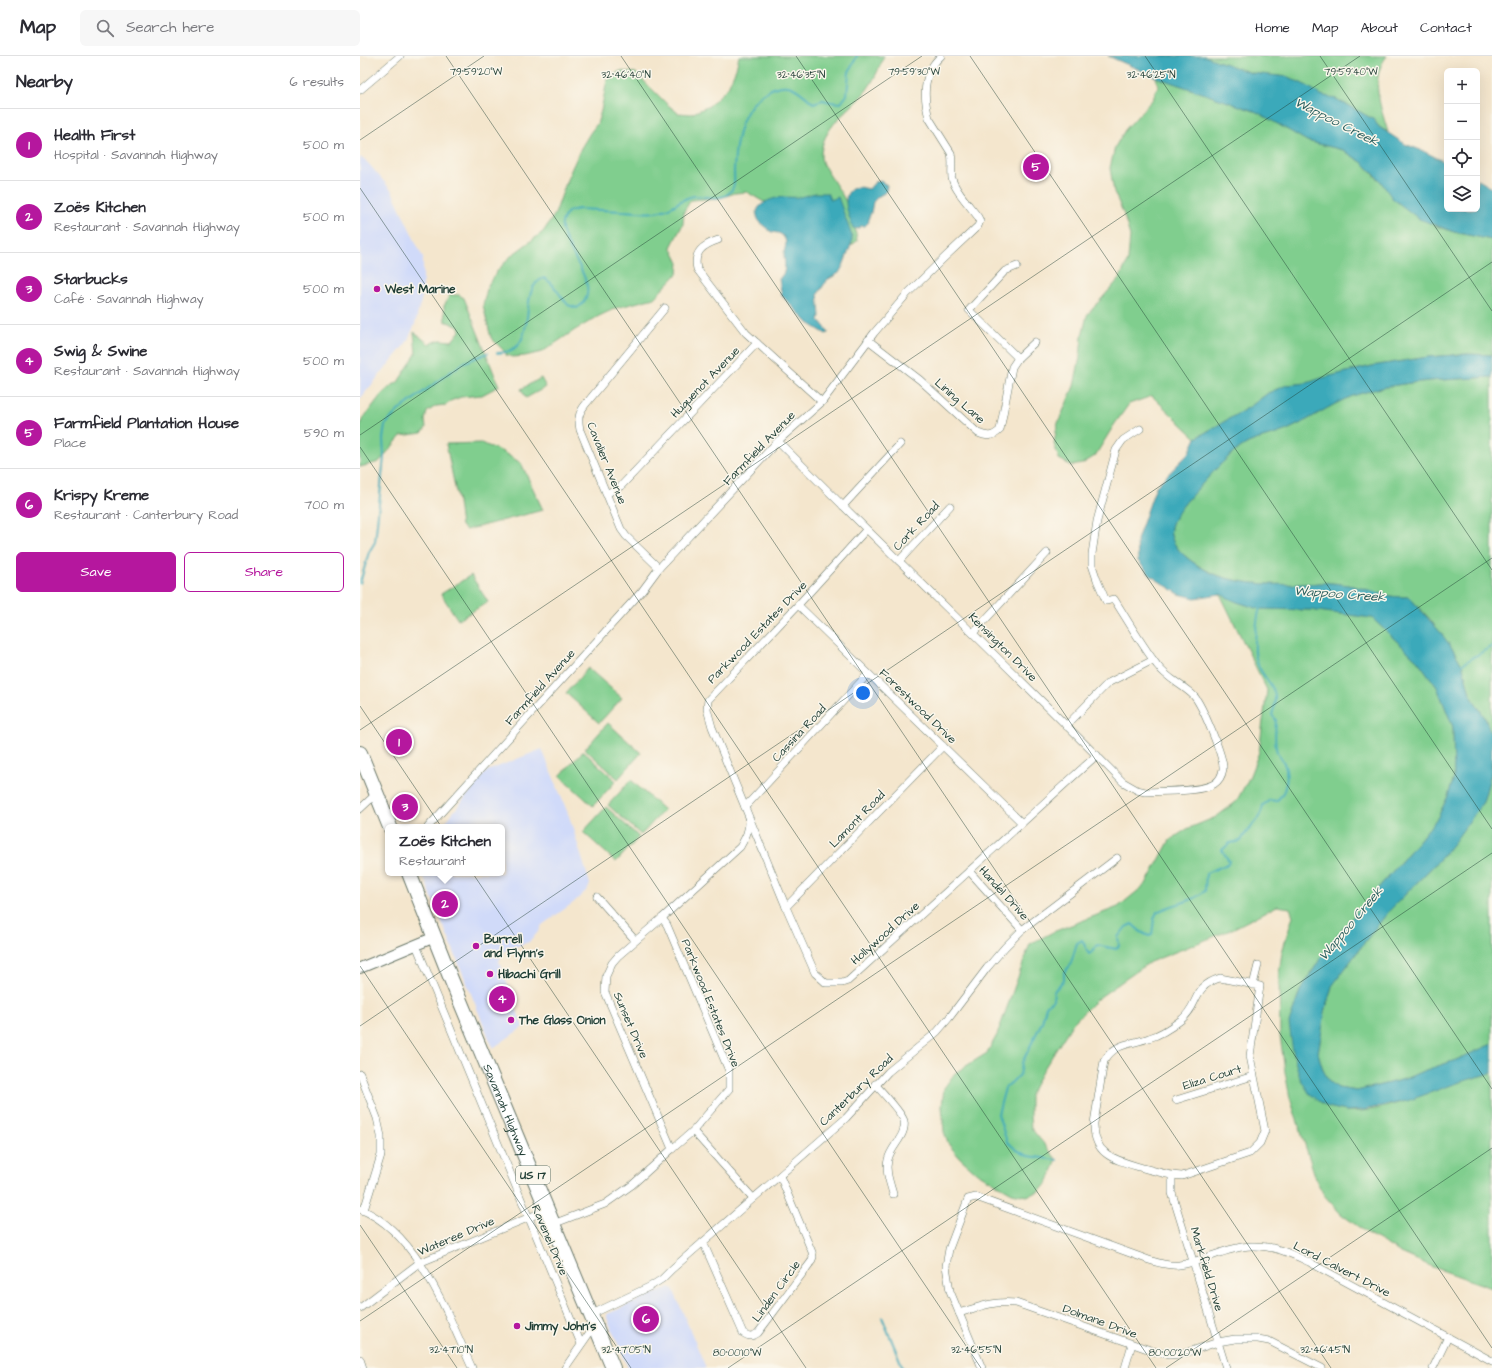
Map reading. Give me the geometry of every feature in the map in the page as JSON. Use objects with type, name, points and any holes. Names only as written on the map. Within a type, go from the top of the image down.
[{"type":"highway","points":[[360,753],[389,824]]},
{"type":"highway","name":"Savannah Highway","points":[[409,876],[613,1368]]},
{"type":"main road","points":[[360,968],[434,936]]},
{"type":"street","points":[[360,90],[400,56]]},
{"type":"street","name":"Farmfield Avenue","points":[[431,824],[642,591],[659,568],[778,441],[822,402],[868,340],[907,294],[978,226],[980,221],[978,217],[954,185],[952,178],[953,160],[951,153],[929,118],[927,112],[925,86],[928,75],[941,56]]},
{"type":"street","points":[[718,240],[702,247],[695,262],[697,269],[756,344]]},
{"type":"street","points":[[1017,266],[1005,271],[969,310],[1018,358]]},
{"type":"street","name":"Cavalier Avenue","points":[[659,568],[626,536],[621,529],[580,430],[578,420],[585,405],[665,308]]},
{"type":"street","name":"Lining Lane","points":[[868,340],[920,380],[978,433],[986,436],[991,436],[1000,430],[1012,367],[1018,358],[1035,342]]},
{"type":"street","name":"Huguenot Avenue","points":[[606,494],[621,486],[756,344],[822,402]]},
{"type":"street","points":[[1066,726],[1108,682],[1153,660],[1114,599],[1106,601],[1092,565],[1092,554],[1097,521],[1116,450],[1123,440],[1140,429]]},
{"type":"street","name":"Kensington Drive","points":[[778,441],[866,530],[973,633],[1123,782],[1137,790],[1145,792],[1201,788],[1214,784],[1220,778],[1223,768],[1222,758],[1201,707],[1195,697],[1166,676],[1153,660]]},
{"type":"street","points":[[842,506],[900,444]]},
{"type":"street","name":"Cork Road","points":[[899,561],[950,506]]},
{"type":"street","name":"Parkwood Estates Drive","points":[[745,807],[712,727],[707,709],[708,700],[798,605],[866,530]]},
{"type":"street","points":[[973,633],[1048,554]]},
{"type":"street","name":"Forestwood Drive","points":[[798,605],[1022,823]]},
{"type":"street","name":"Cassina Road","points":[[745,807],[868,674]]},
{"type":"street","name":"Lamont Road","points":[[786,908],[943,746]]},
{"type":"street","name":"Hollywood Drive","points":[[745,807],[786,908],[815,973],[826,983],[842,983],[848,981],[1097,755]]},
{"type":"street","points":[[360,809],[376,794]]},
{"type":"street","name":"Sunset Drive","points":[[672,1149],[605,992],[606,976],[618,956],[740,847],[749,829],[749,817]]},
{"type":"street","name":"Canterbury Road","points":[[593,1320],[662,1279],[780,1176],[822,1136],[846,1118],[875,1084],[937,1032],[987,968],[1022,930],[1117,858]]},
{"type":"street","name":"Handel Drive","points":[[969,871],[1022,930]]},
{"type":"street","points":[[597,897],[635,940]]},
{"type":"street","name":"Parkwood Estates Drive","points":[[553,1224],[605,1204],[619,1196],[693,1131],[728,1089],[729,1071],[667,925],[662,918]]},
{"type":"street","name":"Ravenel Drive","points":[[416,945],[581,1344]]},
{"type":"street","points":[[1253,985],[1258,965]]},
{"type":"street","points":[[1220,978],[1260,986],[1250,1056],[1254,1076],[1265,1131],[1260,1143],[1250,1154],[1182,1176],[1172,1176],[1116,1160],[1106,1154],[1098,1144],[1094,1132],[1094,1123],[1104,1061],[1109,1052],[1117,1047],[1150,1038],[1182,1019],[1190,1009],[1202,987],[1210,981],[1220,978]]},
{"type":"street","points":[[360,1074],[377,1118],[381,1136],[381,1155],[362,1209],[385,1224],[396,1234],[419,1263],[442,1301],[472,1368]]},
{"type":"street","name":"Eliza Court","points":[[1176,1100],[1254,1076]]},
{"type":"street","points":[[875,1084],[904,1121],[901,1136],[892,1150],[886,1168],[893,1194]]},
{"type":"street","points":[[693,1131],[753,1198]]},
{"type":"street","name":"Linden Circle","points":[[703,1242],[743,1333],[747,1336],[754,1336],[758,1333],[811,1262],[813,1257],[780,1176]]},
{"type":"street","name":"Markfield Drive","points":[[1172,1176],[1172,1193],[1226,1368]]},
{"type":"street","name":"Lord Calvert Drive","points":[[959,1313],[950,1291],[946,1266],[949,1248],[968,1199],[976,1197],[1160,1263],[1179,1265],[1239,1248],[1263,1247],[1278,1249],[1309,1262],[1492,1361]]},
{"type":"street","name":"Wateree Drive","points":[[360,1308],[419,1263],[547,1210]]},
{"type":"street","name":"Dolmane Drive","points":[[959,1313],[989,1303],[1003,1301],[1016,1303],[1153,1352],[1169,1354],[1182,1354],[1218,1342],[1235,1339],[1258,1339],[1269,1341],[1322,1368]]},
{"type":"street","points":[[959,1313],[982,1368]]},
{"type":"street","points":[[565,1368],[581,1344],[593,1320]]},
{"type":"street","points":[[1433,1368],[1448,1337]]},
{"type":"street","points":[[1125,1368],[1132,1344]]},
{"type":"street","points":[[360,1360],[363,1368]]},
{"type":"shaded area","points":[[360,157],[368,163],[392,191],[423,258],[423,293],[415,324],[407,342],[360,399]]},
{"type":"shaded area","points":[[542,749],[569,816],[590,884],[588,889],[573,903],[542,925],[539,931],[529,942],[506,950],[502,955],[499,961],[523,1027],[493,1048],[423,876],[505,876],[505,824],[443,824],[487,771]]},
{"type":"shaded area","points":[[670,1287],[673,1289],[706,1368],[628,1368],[607,1318],[607,1314]]},
{"type":"green space","points":[[739,56],[884,56],[869,87],[830,129],[825,137],[822,147],[822,162],[850,210],[857,241],[842,252],[781,207],[762,201],[747,192],[735,193],[720,198],[691,200],[684,211],[683,224],[671,247],[679,263],[678,273],[654,298],[616,308],[599,316],[542,352],[525,356],[512,357],[506,355],[506,353],[491,338],[483,305],[488,285],[498,270],[512,255],[543,232],[555,214],[568,177],[581,148],[597,124],[607,80],[620,71],[636,73],[678,113],[691,114],[709,106],[728,87],[736,69]]},
{"type":"green space","points":[[1204,56],[1387,56],[1379,74],[1378,93],[1388,132],[1379,127],[1373,119],[1336,99],[1321,95],[1288,77],[1251,73]]},
{"type":"green space","points":[[1156,77],[1257,112],[1307,141],[1343,150],[1363,163],[1378,179],[1435,226],[1454,232],[1492,240],[1492,355],[1467,354],[1428,357],[1372,366],[1307,383],[1287,385],[1268,393],[1251,406],[1196,438],[1152,396],[1129,404],[1095,456],[1082,464],[1072,466],[1059,459],[1054,444],[1056,431],[1074,386],[1087,315],[1120,278],[1128,260],[1130,236],[1123,212],[1114,192],[1110,168],[1115,147],[1125,130],[1153,99],[1158,86]]},
{"type":"green space","points":[[450,295],[459,295],[464,298],[499,386],[482,395],[461,397],[446,405],[436,406],[427,412],[425,420],[426,428],[422,433],[401,436],[379,462],[360,467],[360,427],[362,420],[381,395],[398,382],[416,354],[414,332],[429,344],[440,340],[452,341],[460,331],[459,327],[445,321],[444,306]]},
{"type":"green space","points":[[1492,377],[1492,737],[1485,718],[1470,694],[1463,667],[1454,651],[1429,618],[1409,597],[1390,596],[1361,588],[1338,584],[1251,583],[1230,579],[1204,569],[1187,558],[1174,543],[1171,535],[1171,527],[1184,504],[1213,472],[1235,451],[1248,443],[1300,424],[1334,404],[1352,396],[1394,385],[1426,381]]},
{"type":"green space","points":[[541,378],[546,387],[526,398],[521,389]]},
{"type":"green space","points":[[481,443],[501,451],[521,463],[543,510],[466,530],[461,526],[458,502],[446,444]]},
{"type":"green space","points":[[471,575],[488,602],[458,620],[441,594]]},
{"type":"green space","points":[[1220,594],[1237,602],[1259,609],[1310,610],[1372,618],[1418,661],[1437,687],[1453,727],[1454,778],[1448,796],[1438,817],[1329,945],[1300,991],[1290,1023],[1295,1061],[1328,1107],[1346,1111],[1378,1108],[1492,1073],[1492,1288],[1433,1267],[1401,1253],[1367,1233],[1341,1214],[1324,1195],[1317,1182],[1290,1098],[1280,1035],[1279,973],[1282,952],[1293,916],[1290,908],[1277,906],[1228,931],[1150,962],[1097,999],[1073,1023],[1040,1075],[1030,1095],[1031,1128],[1057,1160],[1047,1183],[1040,1191],[1027,1196],[1012,1193],[977,1173],[960,1158],[949,1145],[944,1132],[942,1106],[944,1088],[955,1073],[987,1053],[997,1035],[1030,944],[1053,932],[1118,907],[1146,884],[1170,840],[1187,829],[1216,817],[1236,802],[1249,778],[1259,752],[1267,690]]},
{"type":"green space","points":[[588,668],[622,698],[599,723],[566,693]]},
{"type":"green space","points":[[608,723],[641,753],[618,779],[585,749]]},
{"type":"green space","points":[[583,751],[616,781],[593,806],[560,776]]},
{"type":"green space","points":[[1492,761],[1492,1044],[1456,1060],[1423,1071],[1405,1079],[1357,1091],[1338,1088],[1329,1081],[1323,1070],[1318,1053],[1325,1012],[1332,986],[1390,910],[1442,857],[1483,802],[1491,773]]},
{"type":"green space","points":[[631,780],[664,810],[641,835],[608,805]]},
{"type":"green space","points":[[606,807],[639,837],[616,862],[583,832]]},
{"type":"water","name":"Wappoo Creek","points":[[1108,56],[1204,56],[1251,73],[1288,77],[1321,95],[1336,99],[1373,119],[1379,127],[1405,144],[1444,162],[1444,212],[1480,212],[1480,181],[1492,188],[1492,240],[1454,232],[1419,219],[1392,198],[1379,179],[1363,163],[1343,150],[1307,141],[1257,112],[1156,77]]},
{"type":"water","points":[[880,181],[887,185],[886,192],[873,202],[868,219],[869,222],[865,226],[861,226],[857,229],[853,228],[846,206],[849,191],[856,187],[869,189],[875,182]]},
{"type":"water","points":[[815,193],[827,193],[831,200],[838,197],[852,236],[852,242],[839,273],[827,280],[818,294],[819,320],[828,331],[826,334],[808,323],[782,296],[779,279],[785,269],[785,238],[779,233],[771,232],[760,222],[757,217],[758,209],[765,202],[779,197],[800,197]]},
{"type":"water","name":"Wappoo Creek","points":[[1467,354],[1492,355],[1492,377],[1426,381],[1394,385],[1352,396],[1300,424],[1248,443],[1236,451],[1213,472],[1180,510],[1171,527],[1171,535],[1174,543],[1187,558],[1212,573],[1229,579],[1262,584],[1338,584],[1361,588],[1390,596],[1409,597],[1441,633],[1454,651],[1463,667],[1470,694],[1485,718],[1492,737],[1491,773],[1483,802],[1442,857],[1390,910],[1332,986],[1325,1012],[1318,1053],[1323,1070],[1329,1081],[1338,1088],[1357,1091],[1405,1079],[1423,1071],[1456,1060],[1492,1044],[1492,1073],[1463,1081],[1407,1101],[1363,1110],[1346,1111],[1328,1107],[1309,1093],[1300,1078],[1295,1061],[1289,1023],[1300,991],[1329,945],[1438,817],[1448,796],[1454,778],[1453,727],[1437,687],[1418,661],[1372,618],[1310,610],[1259,609],[1237,602],[1220,594],[1195,598],[1179,594],[1151,576],[1138,561],[1137,540],[1156,486],[1189,453],[1196,438],[1251,406],[1268,393],[1287,385],[1307,383],[1372,366],[1428,357]]},
{"type":"waterway","points":[[497,353],[511,350],[520,342],[525,331],[531,294],[535,284],[544,278],[551,283],[568,305],[577,308],[585,300],[587,291],[586,281],[564,236],[562,227],[564,218],[569,211],[579,209],[654,212],[668,209],[689,197],[698,196],[717,198],[725,196],[731,191],[734,185],[736,148],[741,126],[750,107],[757,99],[773,88],[786,86],[802,93],[813,103],[823,100],[841,103],[847,95],[849,72],[857,56]]},
{"type":"waterway","points":[[360,583],[369,552],[375,542],[384,457],[383,439],[385,425],[398,411],[446,375],[465,362],[488,353]]},
{"type":"waterway","points":[[1057,1160],[1028,1156],[1017,1150],[1007,1142],[998,1114],[1005,1088],[1020,1075],[1022,1063],[1042,1022],[1046,1006],[1053,1000],[1054,991],[1064,980],[1064,972],[1070,966],[1077,943],[1082,940],[1089,954],[1097,945],[1116,949],[1119,946],[1118,937],[1126,927],[1132,924],[1141,932],[1149,936],[1152,935],[1154,919],[1157,912],[1188,901],[1205,891],[1206,873],[1228,864],[1229,861],[1222,850],[1230,843],[1241,841],[1260,815],[1263,805],[1270,800],[1276,801],[1280,798],[1285,789],[1287,778],[1286,768],[1277,752],[1275,740],[1276,720],[1272,715],[1275,704],[1275,696],[1273,689],[1259,667],[1255,653],[1256,633],[1260,608]]},
{"type":"waterway","points":[[1461,665],[1492,646]]},
{"type":"waterway","points":[[882,1317],[903,1368]]},
{"type":"place","name":"Farmfield Plantation House","points":[[1036,167]]},
{"type":"place","name":"West Marine","points":[[377,289]]},
{"type":"place","name":"Health First","points":[[399,742]]},
{"type":"place","name":"Starbucks","points":[[405,807]]},
{"type":"place","name":"Zoës Kitchen","points":[[445,904]]},
{"type":"place","name":"Burrell and Flynn's","points":[[476,946]]},
{"type":"place","name":"Hibachi Grill","points":[[490,974]]},
{"type":"place","name":"Swig & Swine","points":[[502,999]]},
{"type":"place","name":"The Glass Onion","points":[[511,1020]]},
{"type":"place","name":"Krispy Kreme","points":[[646,1319]]},
{"type":"place","name":"Jimmy John's","points":[[517,1326]]}]
